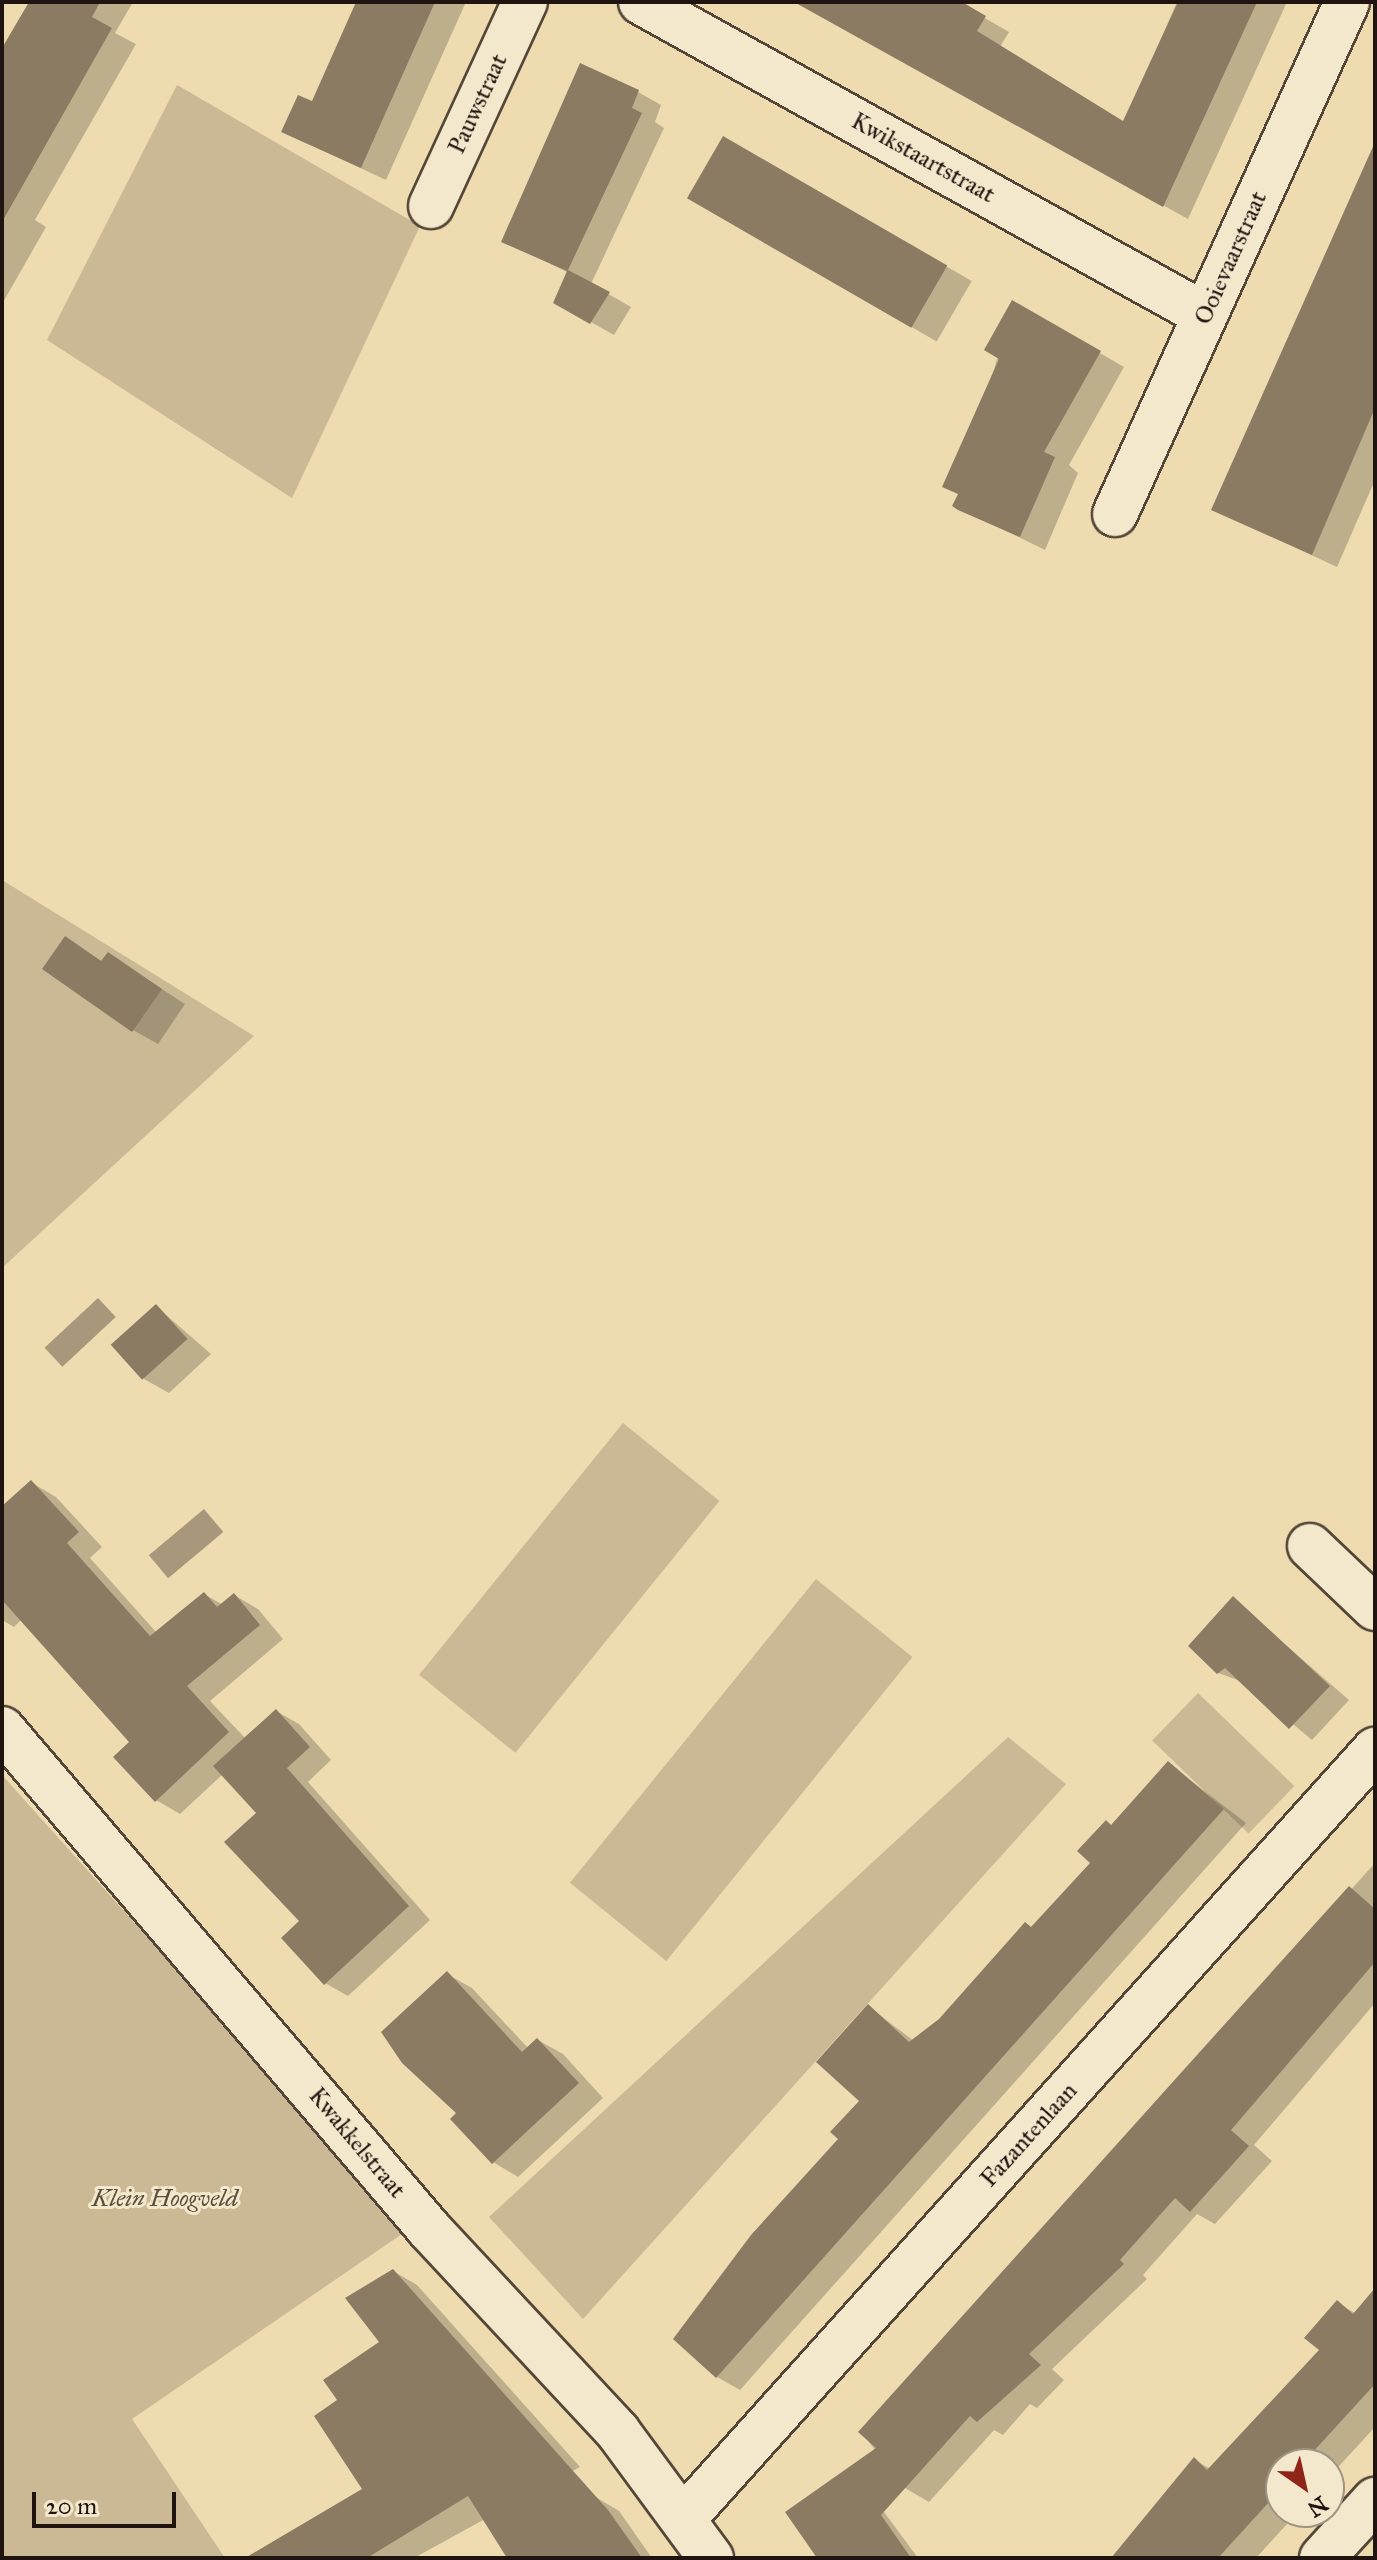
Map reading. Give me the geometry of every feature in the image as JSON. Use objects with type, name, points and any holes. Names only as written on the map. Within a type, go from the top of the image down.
[{"type":"street","name":"Pauwstraat","points":[[431,206],[525,2]]},
{"type":"street","name":"Kwikstaartstraat","points":[[641,2],[1205,315]]},
{"type":"street","name":"Ooievaarstraat","points":[[1115,514],[1347,2]]},
{"type":"street","points":[[1310,1546],[1375,1608]]},
{"type":"street","name":"Kwakkelstraat","points":[[2,1729],[429,2229],[569,2378],[711,2558]]},
{"type":"street","name":"Fazantenlaan","points":[[683,2519],[1375,1750]]},
{"type":"street","points":[[1322,2558],[1375,2500]]},
{"type":"green space","points":[[177,85],[420,226],[292,498],[47,340]]},
{"type":"green space","points":[[2,880],[254,1036],[2,1268]]},
{"type":"green space","points":[[623,1423],[719,1501],[515,1753],[419,1675]]},
{"type":"green space","points":[[816,1579],[912,1657],[666,1961],[570,1883]]},
{"type":"green space","points":[[1198,1693],[1294,1786],[1249,1834],[1152,1740]]},
{"type":"green space","points":[[1008,1737],[1066,1784],[583,2319],[489,2217]]},
{"type":"green space","name":"Klein Hoogveld","points":[[2,1775],[325,2135],[402,2234],[132,2419],[225,2558],[2,2558]]},
{"type":"shaded area","points":[[98,1298],[116,1317],[62,1367],[45,1348]]},
{"type":"shaded area","points":[[204,1509],[223,1532],[168,1578],[149,1555]]},
{"type":"building","points":[[29,2],[100,2],[92,17],[112,28],[2,222],[2,48]]},
{"type":"building","points":[[356,2],[435,2],[361,168],[281,132],[298,95],[312,101]]},
{"type":"building","points":[[794,2],[962,2],[986,16],[977,31],[1123,121],[1178,2],[1257,2],[1163,207]]},
{"type":"building","points":[[580,63],[639,90],[632,108],[642,113],[568,270],[610,292],[590,324],[553,303],[567,271],[501,242]]},
{"type":"building","points":[[723,136],[947,266],[911,328],[687,198]]},
{"type":"building","points":[[1375,142],[1375,408],[1312,555],[1211,510]]},
{"type":"building","points":[[1012,300],[1101,351],[1044,452],[1055,457],[1020,537],[958,510],[952,506],[958,494],[942,487],[999,359],[984,350]]},
{"type":"building","points":[[65,936],[101,961],[108,952],[162,989],[132,1032],[42,969]]},
{"type":"building","points":[[156,1304],[187,1339],[142,1380],[111,1345]]},
{"type":"building","points":[[31,1480],[79,1532],[67,1543],[150,1636],[204,1592],[217,1607],[234,1593],[260,1625],[187,1686],[229,1732],[155,1802],[113,1757],[129,1742],[2,1600],[2,1506]]},
{"type":"building","points":[[1233,1596],[1330,1686],[1289,1729],[1225,1668],[1217,1674],[1188,1646]]},
{"type":"building","points":[[276,1709],[310,1747],[287,1768],[409,1906],[324,1985],[281,1938],[299,1921],[224,1842],[256,1813],[213,1766]]},
{"type":"building","points":[[1168,1761],[1224,1809],[716,2378],[673,2339],[751,2235],[838,2139],[830,2132],[859,2101],[816,2062],[868,2004],[909,2042],[939,2019],[1025,1922],[1031,1927],[1090,1863],[1077,1851],[1106,1820],[1111,1825]]},
{"type":"building","points":[[1349,1886],[1375,1909],[1375,1962],[1231,2130],[1249,2146],[1190,2212],[1175,2198],[1120,2260],[1124,2264],[1029,2354],[1041,2365],[977,2422],[970,2416],[881,2515],[911,2558],[817,2558],[785,2512],[876,2448],[858,2432]]},
{"type":"building","points":[[447,1971],[522,2052],[537,2038],[579,2083],[492,2164],[450,2119],[456,2113],[402,2063],[381,2032]]},
{"type":"building","points":[[393,2269],[608,2510],[642,2558],[507,2558],[468,2496],[367,2558],[245,2558],[362,2489],[314,2416],[337,2400],[323,2380],[379,2342],[345,2298]]},
{"type":"building","points":[[1375,2288],[1375,2384],[1317,2448],[1265,2448],[1265,2507],[1218,2558],[1111,2558],[1194,2457],[1207,2470],[1319,2350],[1304,2338],[1337,2300],[1353,2314]]}]
